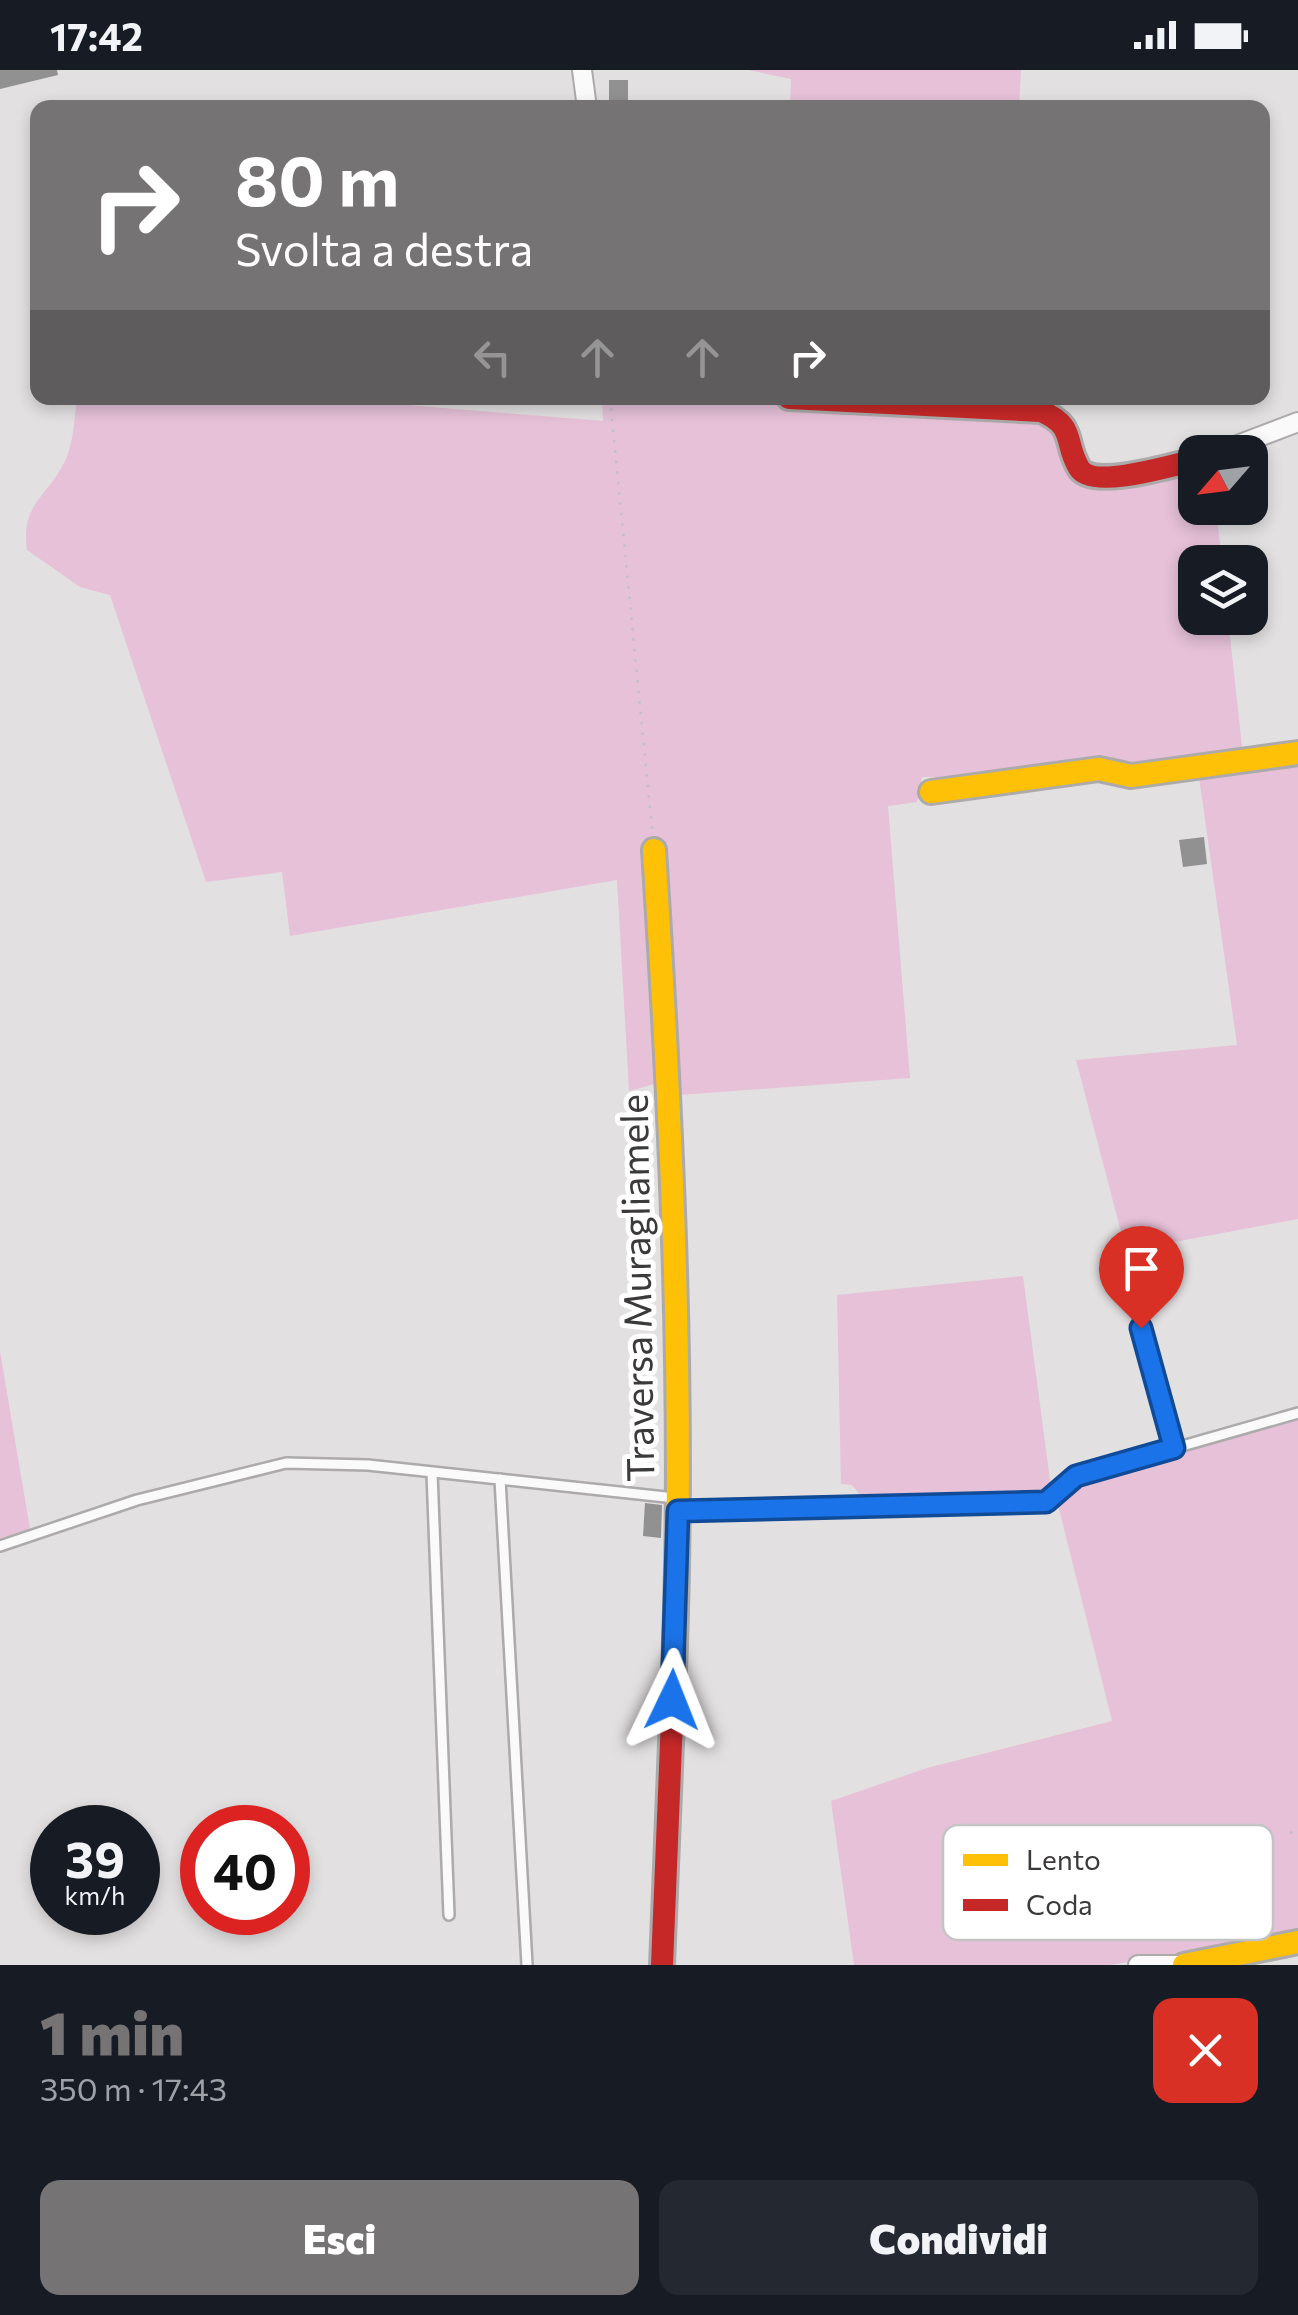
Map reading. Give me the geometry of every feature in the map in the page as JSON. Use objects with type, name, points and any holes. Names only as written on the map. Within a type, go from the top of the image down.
[{"type":"street","points":[[582,70],[586,100]]},
{"type":"street","points":[[925,405],[1041,411],[1066,424],[1078,468],[1095,478],[1178,464]]},
{"type":"street","points":[[1264,435],[1298,422]]},
{"type":"street","points":[[931,792],[1100,769],[1131,776],[1298,754]]},
{"type":"street","name":"Traversa Muragliamele","points":[[654,850],[670,1088],[678,1504],[662,1965]]},
{"type":"street","points":[[1138,1965],[1181,1965],[1298,1942]]},
{"type":"lane","points":[[1122,1258],[1174,1448]]},
{"type":"lane","points":[[0,1546],[137,1500],[286,1462],[368,1465],[678,1504],[1030,1505],[1056,1496],[1076,1476],[1298,1413]]},
{"type":"lane","points":[[432,1472],[449,1915]]},
{"type":"lane","points":[[500,1480],[526,1965]]},
{"type":"path","points":[[611,405],[654,850]]},
{"type":"path","points":[[1290,1834],[1298,1830]]},
{"type":"shaded area","points":[[748,70],[1021,70],[1019,100],[790,100],[791,79]]},
{"type":"shaded area","points":[[76,405],[408,405],[603,421],[602,405],[833,405],[1051,418],[1075,468],[1178,465],[1178,525],[1218,525],[1220,545],[1178,545],[1178,635],[1230,635],[1243,756],[942,786],[934,777],[922,777],[917,802],[888,806],[910,1078],[679,1095],[662,1082],[629,1091],[617,880],[290,936],[282,872],[206,882],[110,595],[80,587],[27,550],[31,512],[69,450]]},
{"type":"shaded area","points":[[1298,763],[1298,1219],[1126,1251],[1076,1060],[1237,1045],[1199,777]]},
{"type":"shaded area","points":[[1023,1276],[1051,1488],[1032,1498],[866,1502],[852,1485],[841,1484],[837,1295]]},
{"type":"shaded area","points":[[0,1351],[30,1529],[0,1538]]},
{"type":"shaded area","points":[[1298,1417],[1298,1938],[1181,1962],[1152,1958],[1110,1965],[854,1965],[831,1801],[927,1768],[1112,1721],[1059,1509],[1061,1497],[1082,1479]]},
{"type":"building","points":[[0,70],[57,70],[58,75],[0,89]]},
{"type":"building","points":[[609,80],[628,80],[628,100],[609,100]]},
{"type":"building","points":[[1204,837],[1207,864],[1183,867],[1179,840]]},
{"type":"building","points":[[645,1503],[662,1505],[661,1538],[643,1536]]},
{"type":"traffic: slow","points":[[931,792],[1099,769],[1131,776],[1298,753]]},
{"type":"traffic: slow","points":[[654,850],[674,1247],[678,1446],[675,1645]]},
{"type":"traffic: slow","points":[[1184,1965],[1298,1942]]},
{"type":"traffic: jam","points":[[925,405],[1041,411],[1065,429],[1074,458],[1087,474],[1116,476],[1178,464]]},
{"type":"traffic: jam","points":[[662,1965],[675,1645]]},
{"type":"route","points":[[672,1700],[678,1511],[1046,1502],[1076,1476],[1174,1448],[1141,1328]]}]
